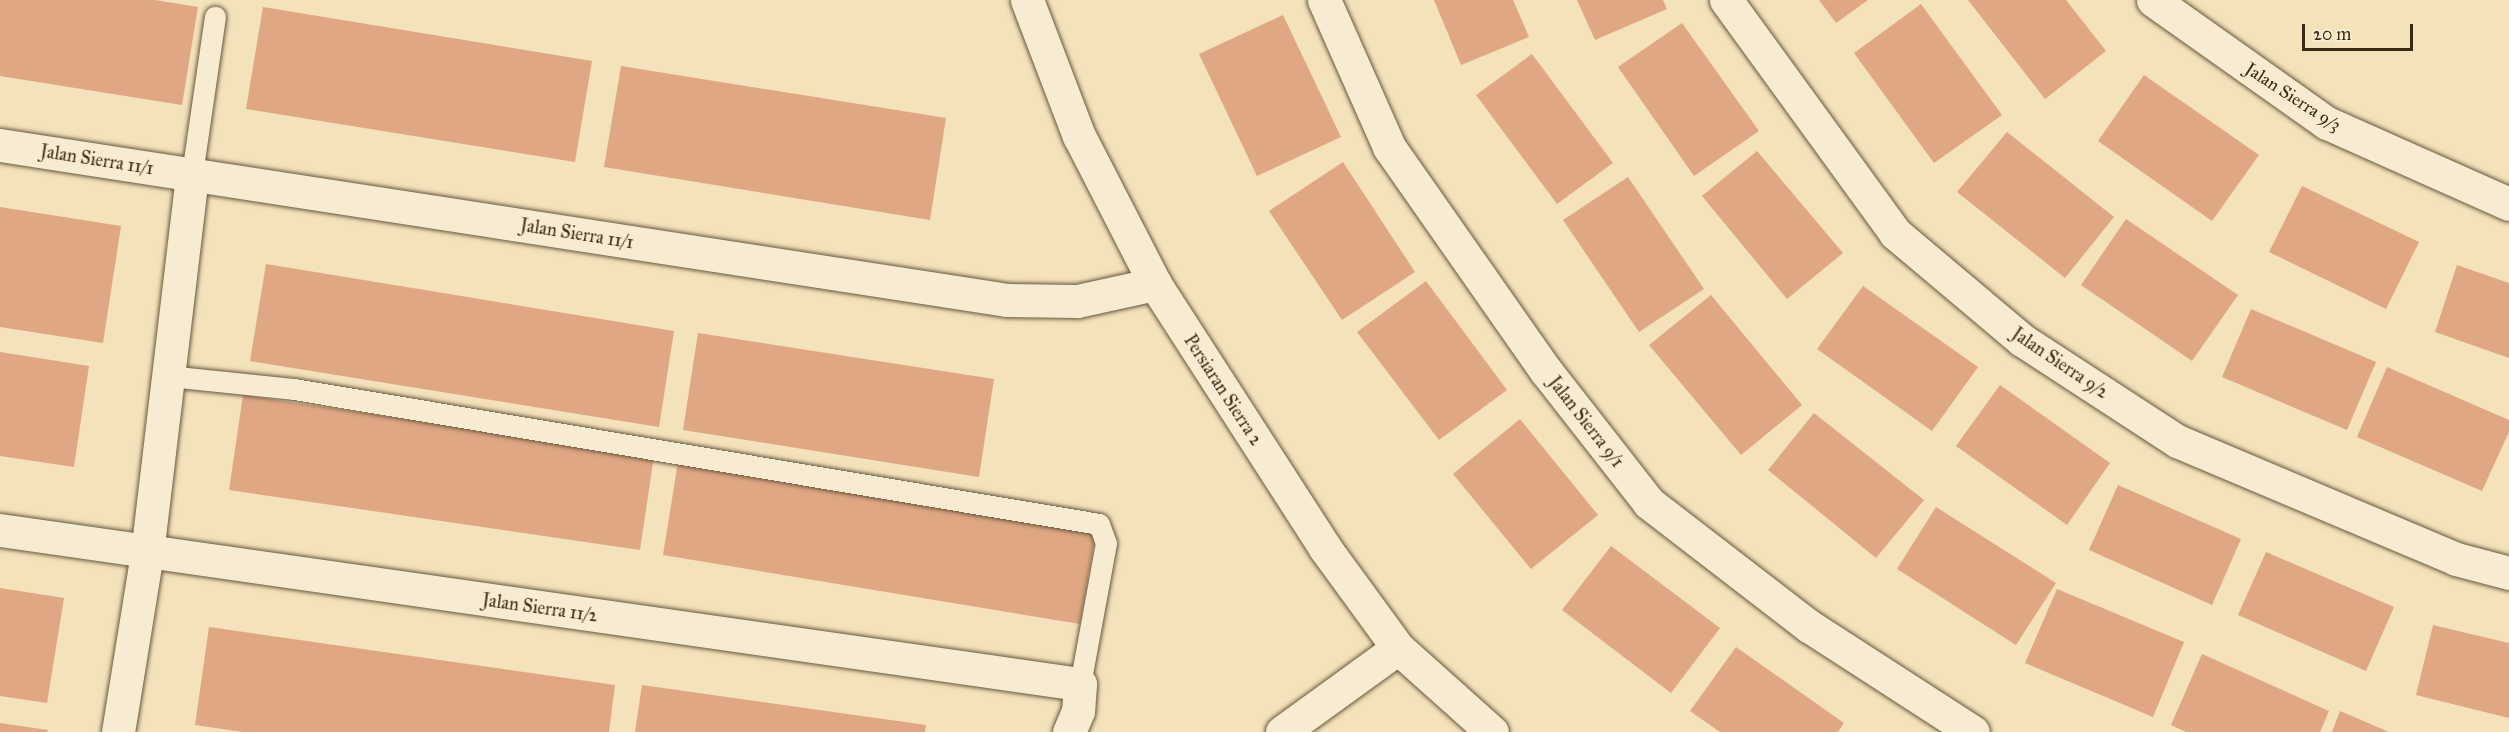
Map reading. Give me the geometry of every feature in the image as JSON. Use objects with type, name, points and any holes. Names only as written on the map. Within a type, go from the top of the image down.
[{"type":"street","name":"Persiaran Sierra 2","points":[[1027,0],[1079,136],[1155,284],[1325,548],[1398,648],[1491,732]]},
{"type":"street","name":"Jalan Sierra 9/1","points":[[1324,0],[1389,147],[1546,371],[1649,503],[1809,626],[1973,732]]},
{"type":"street","name":"Jalan Sierra 9/2","points":[[1726,0],[1894,233],[2022,339],[2177,441],[2456,560],[2509,573]]},
{"type":"street","name":"Jalan Sierra 9/3","points":[[2153,0],[2327,123],[2509,204]]},
{"type":"street","name":"Jalan Sierra 11/1","points":[[0,145],[1007,300],[1077,301],[1155,284]]},
{"type":"street","points":[[118,732],[147,553],[192,174]]},
{"type":"street","name":"Jalan Sierra 11/2","points":[[0,530],[147,553],[1080,684]]},
{"type":"street","points":[[1282,732],[1398,648]]},
{"type":"street","points":[[1070,732],[1078,711],[1080,684]]},
{"type":"lane","points":[[192,174],[215,17]]},
{"type":"lane","points":[[168,376],[294,389],[1099,524],[1106,543],[1080,684]]},
{"type":"building","points":[[0,0],[155,0],[198,7],[182,105],[0,76]]},
{"type":"building","points":[[1434,0],[1513,0],[1529,37],[1461,65]]},
{"type":"building","points":[[1577,0],[1663,0],[1667,9],[1595,40]]},
{"type":"building","points":[[1819,0],[1868,0],[1836,23]]},
{"type":"building","points":[[1968,0],[2066,0],[2106,51],[2045,99]]},
{"type":"building","points":[[1921,4],[2002,115],[1934,163],[1854,53]]},
{"type":"building","points":[[263,7],[592,61],[575,162],[246,109]]},
{"type":"building","points":[[1283,15],[1341,137],[1257,176],[1199,54]]},
{"type":"building","points":[[1682,23],[1759,131],[1694,176],[1618,67]]},
{"type":"building","points":[[1532,54],[1613,163],[1557,204],[1476,95]]},
{"type":"building","points":[[621,66],[946,118],[930,220],[604,167]]},
{"type":"building","points":[[2144,75],[2259,155],[2212,221],[2098,141]]},
{"type":"building","points":[[2007,132],[2114,217],[2065,278],[1957,192]]},
{"type":"building","points":[[1757,151],[1843,253],[1787,299],[1702,196]]},
{"type":"building","points":[[1343,162],[1415,272],[1342,320],[1269,211]]},
{"type":"building","points":[[1628,177],[1704,289],[1639,332],[1563,220]]},
{"type":"building","points":[[2302,186],[2419,242],[2386,309],[2269,252]]},
{"type":"building","points":[[0,207],[121,226],[103,343],[0,327]]},
{"type":"building","points":[[2126,219],[2238,295],[2192,361],[2081,285]]},
{"type":"building","points":[[266,264],[674,331],[659,427],[250,361]]},
{"type":"building","points":[[2457,265],[2509,283],[2509,358],[2435,332]]},
{"type":"building","points":[[1426,281],[1507,390],[1439,440],[1357,332]]},
{"type":"building","points":[[1863,286],[1978,367],[1932,431],[1817,349]]},
{"type":"building","points":[[1711,295],[1802,405],[1741,455],[1649,345]]},
{"type":"building","points":[[2251,309],[2376,362],[2347,430],[2222,377]]},
{"type":"building","points":[[698,333],[994,379],[979,477],[683,430]]},
{"type":"building","points":[[0,352],[89,366],[74,467],[0,456]]},
{"type":"building","points":[[2387,367],[2509,420],[2509,432],[2482,491],[2357,437]]},
{"type":"building","points":[[2000,385],[2110,463],[2067,525],[1956,446]]},
{"type":"building","points":[[243,395],[654,456],[640,550],[229,490]]},
{"type":"building","points":[[1814,413],[1924,500],[1876,558],[1768,470]]},
{"type":"building","points":[[1520,419],[1598,515],[1531,569],[1453,474]]},
{"type":"building","points":[[678,462],[1096,531],[1080,624],[663,555]]},
{"type":"building","points":[[2118,485],[2241,539],[2212,605],[2089,550]]},
{"type":"building","points":[[1936,507],[2056,583],[2016,645],[1897,569]]},
{"type":"building","points":[[1611,546],[1720,628],[1671,693],[1562,610]]},
{"type":"building","points":[[2266,552],[2394,607],[2366,671],[2238,615]]},
{"type":"building","points":[[0,588],[64,598],[47,703],[0,696]]},
{"type":"building","points":[[2057,589],[2184,642],[2153,717],[2025,663]]},
{"type":"building","points":[[2433,625],[2509,643],[2509,718],[2416,695]]},
{"type":"building","points":[[209,627],[615,685],[609,732],[243,732],[195,725]]},
{"type":"building","points":[[1736,647],[1844,723],[1838,732],[1720,732],[1690,711]]},
{"type":"building","points":[[2202,654],[2329,711],[2320,732],[2186,732],[2171,725]]},
{"type":"building","points":[[642,685],[926,725],[925,732],[635,732]]},
{"type":"building","points":[[2340,711],[2389,732],[2332,732]]},
{"type":"building","points":[[0,723],[48,730],[47,732],[0,732]]}]
